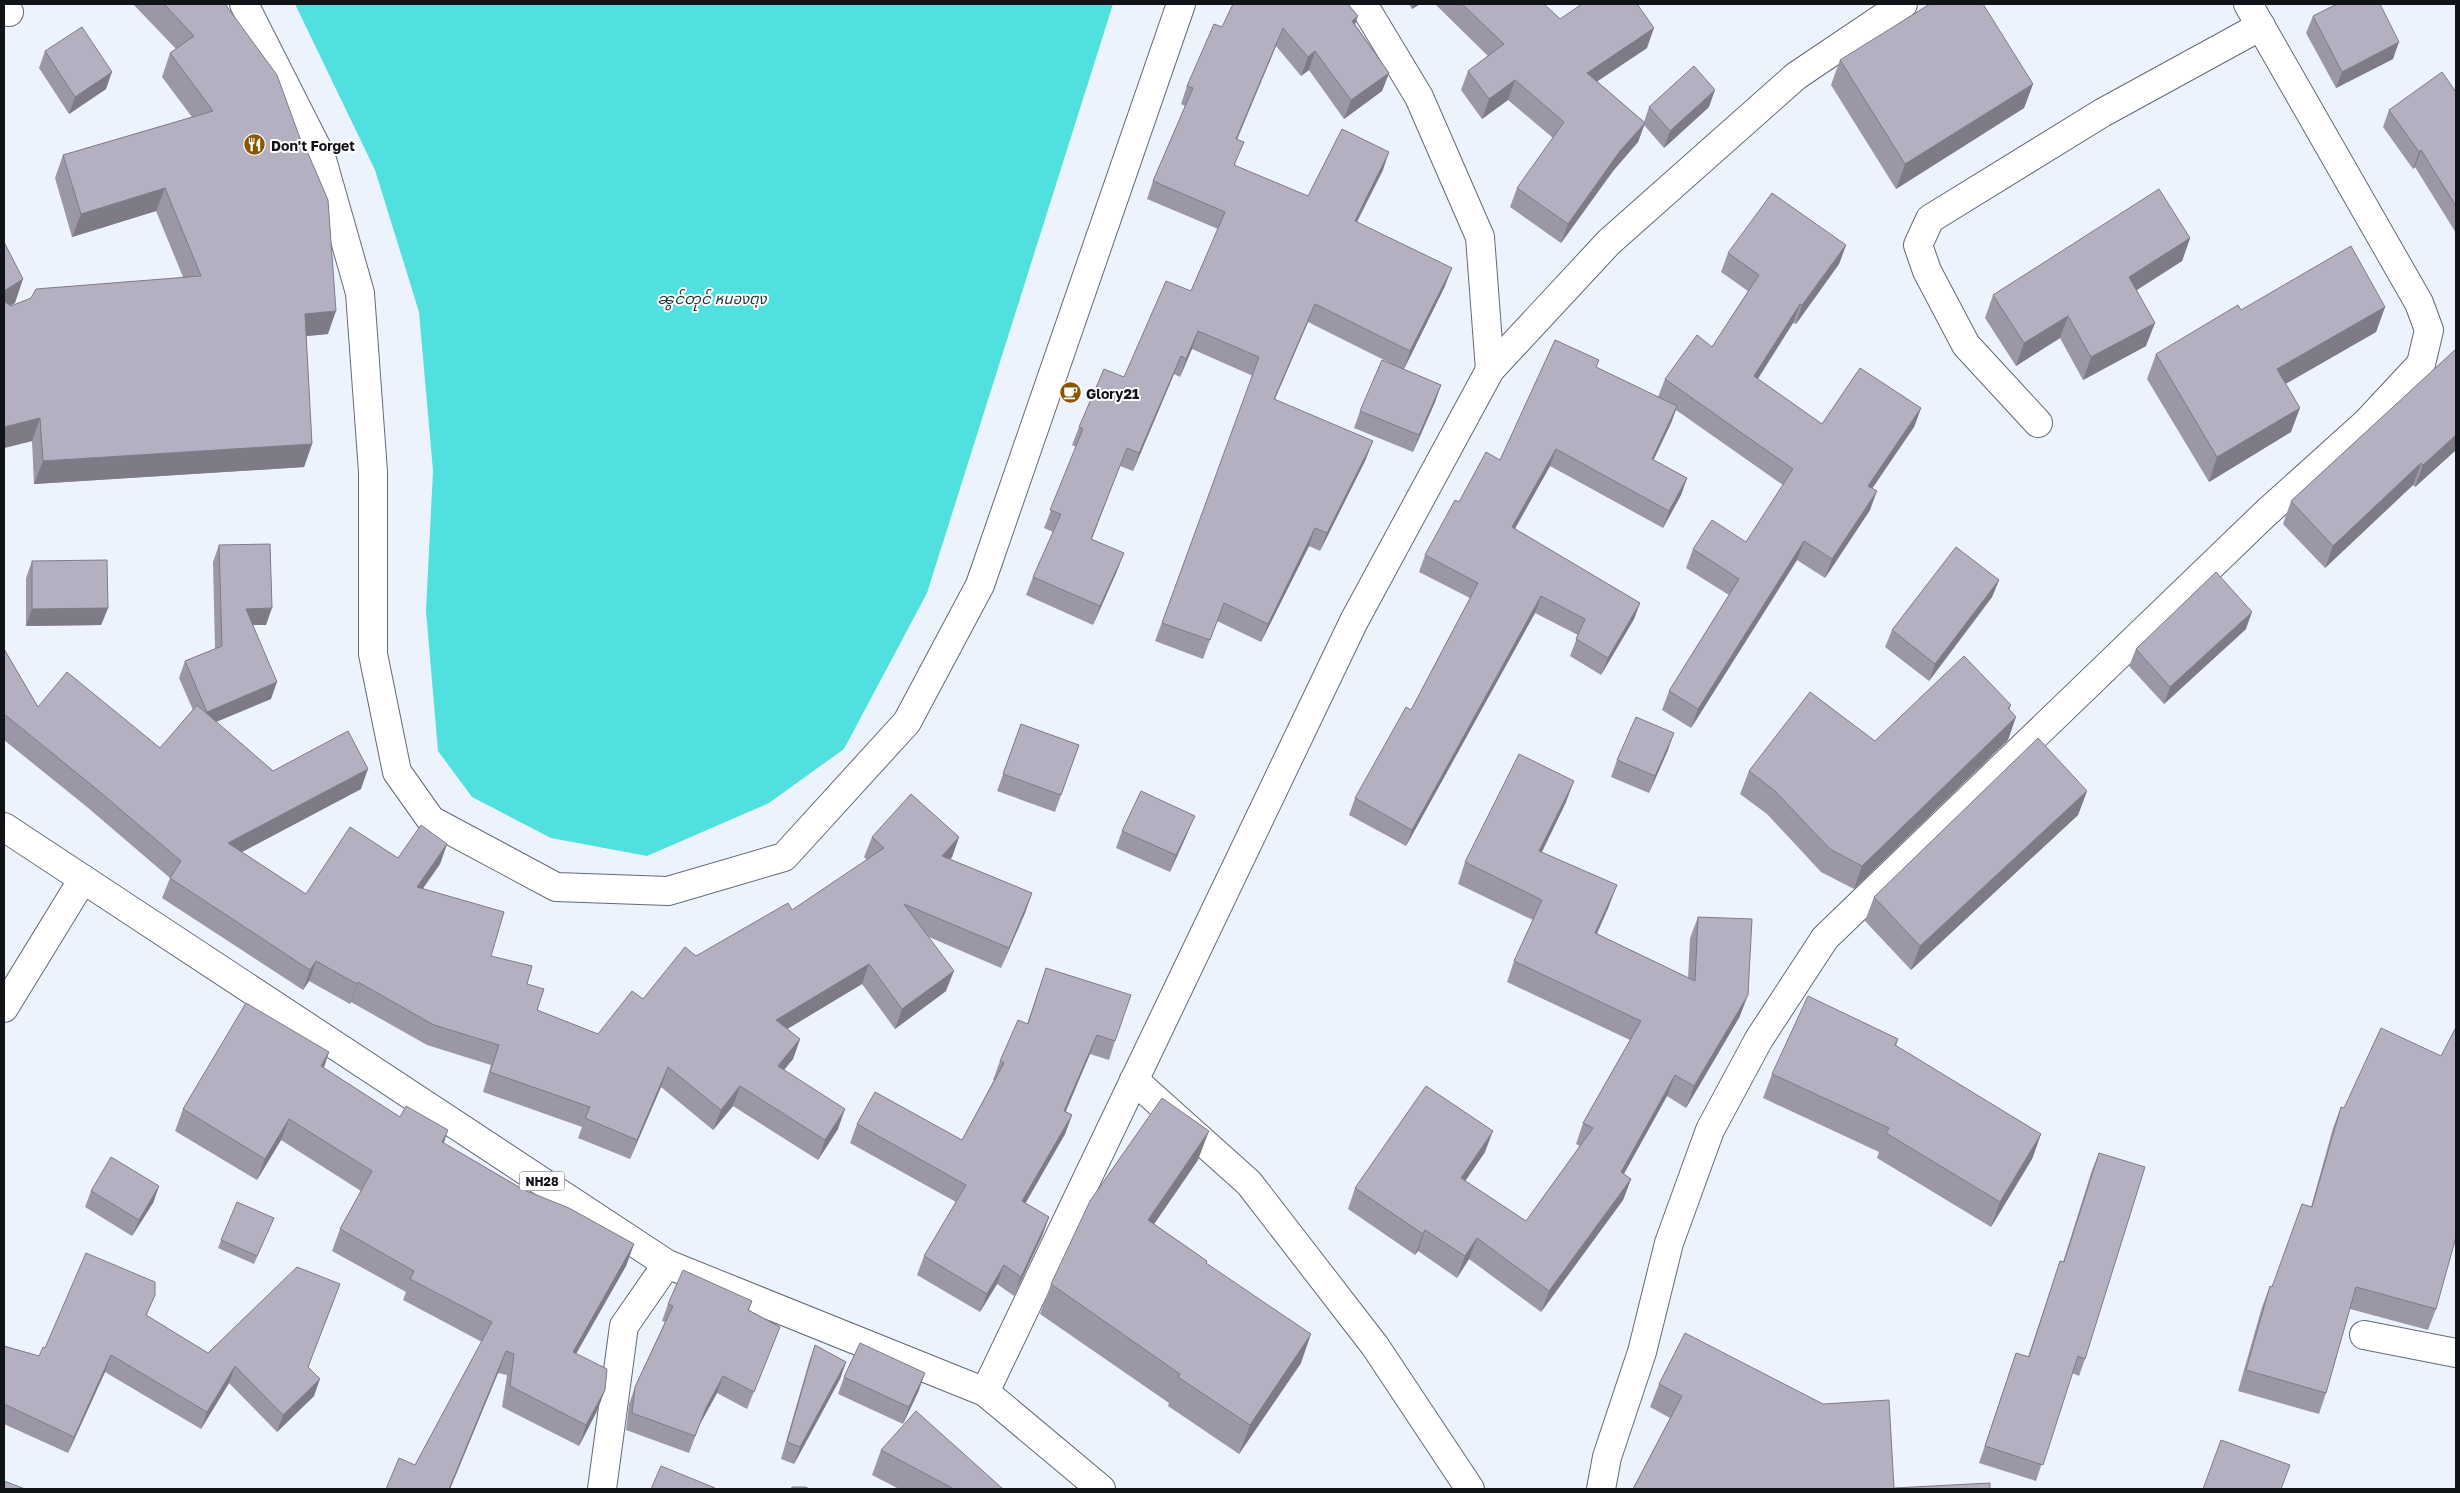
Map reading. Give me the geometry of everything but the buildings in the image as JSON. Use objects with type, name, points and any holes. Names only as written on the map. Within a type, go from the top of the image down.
[{"type":"main road","points":[[244,4],[322,156],[360,293],[373,472],[373,654],[397,772],[431,820],[556,887],[668,891],[784,858],[907,722],[980,585],[1181,4]]},
{"type":"main road","points":[[1363,4],[1419,97],[1480,237],[1490,370]]},
{"type":"main road","points":[[985,1392],[1354,621],[1490,370],[1609,242],[1796,76],[1903,4]]},
{"type":"main road","points":[[1601,1489],[1607,1457],[1642,1352],[1668,1243],[1710,1130],[1759,1039],[1825,938],[2259,520],[2366,422],[2421,364],[2429,330],[2419,303],[2254,15],[2102,113],[1930,219],[1918,245],[1927,271],[1966,346],[2038,423]]},
{"type":"main road","name":"NH28","points":[[4,826],[667,1264],[985,1392],[1101,1489]]},
{"type":"main road","points":[[4,1008],[83,879]]},
{"type":"main road","points":[[1134,1080],[1250,1183],[1375,1346],[1470,1489]]},
{"type":"main road","points":[[602,1489],[624,1326],[667,1264]]},
{"type":"main road","points":[[2364,1336],[2456,1353]]},
{"type":"water","name":"ၼွင်တုင် หนองตุง","points":[[295,4],[1113,4],[927,593],[844,749],[769,803],[647,856],[551,838],[472,797],[438,751],[426,611],[433,471],[419,312],[375,170]]},
{"type":"place","name":"Don't Forget","points":[[255,145]]},
{"type":"place","name":"Glory21","points":[[1070,393]]}]
